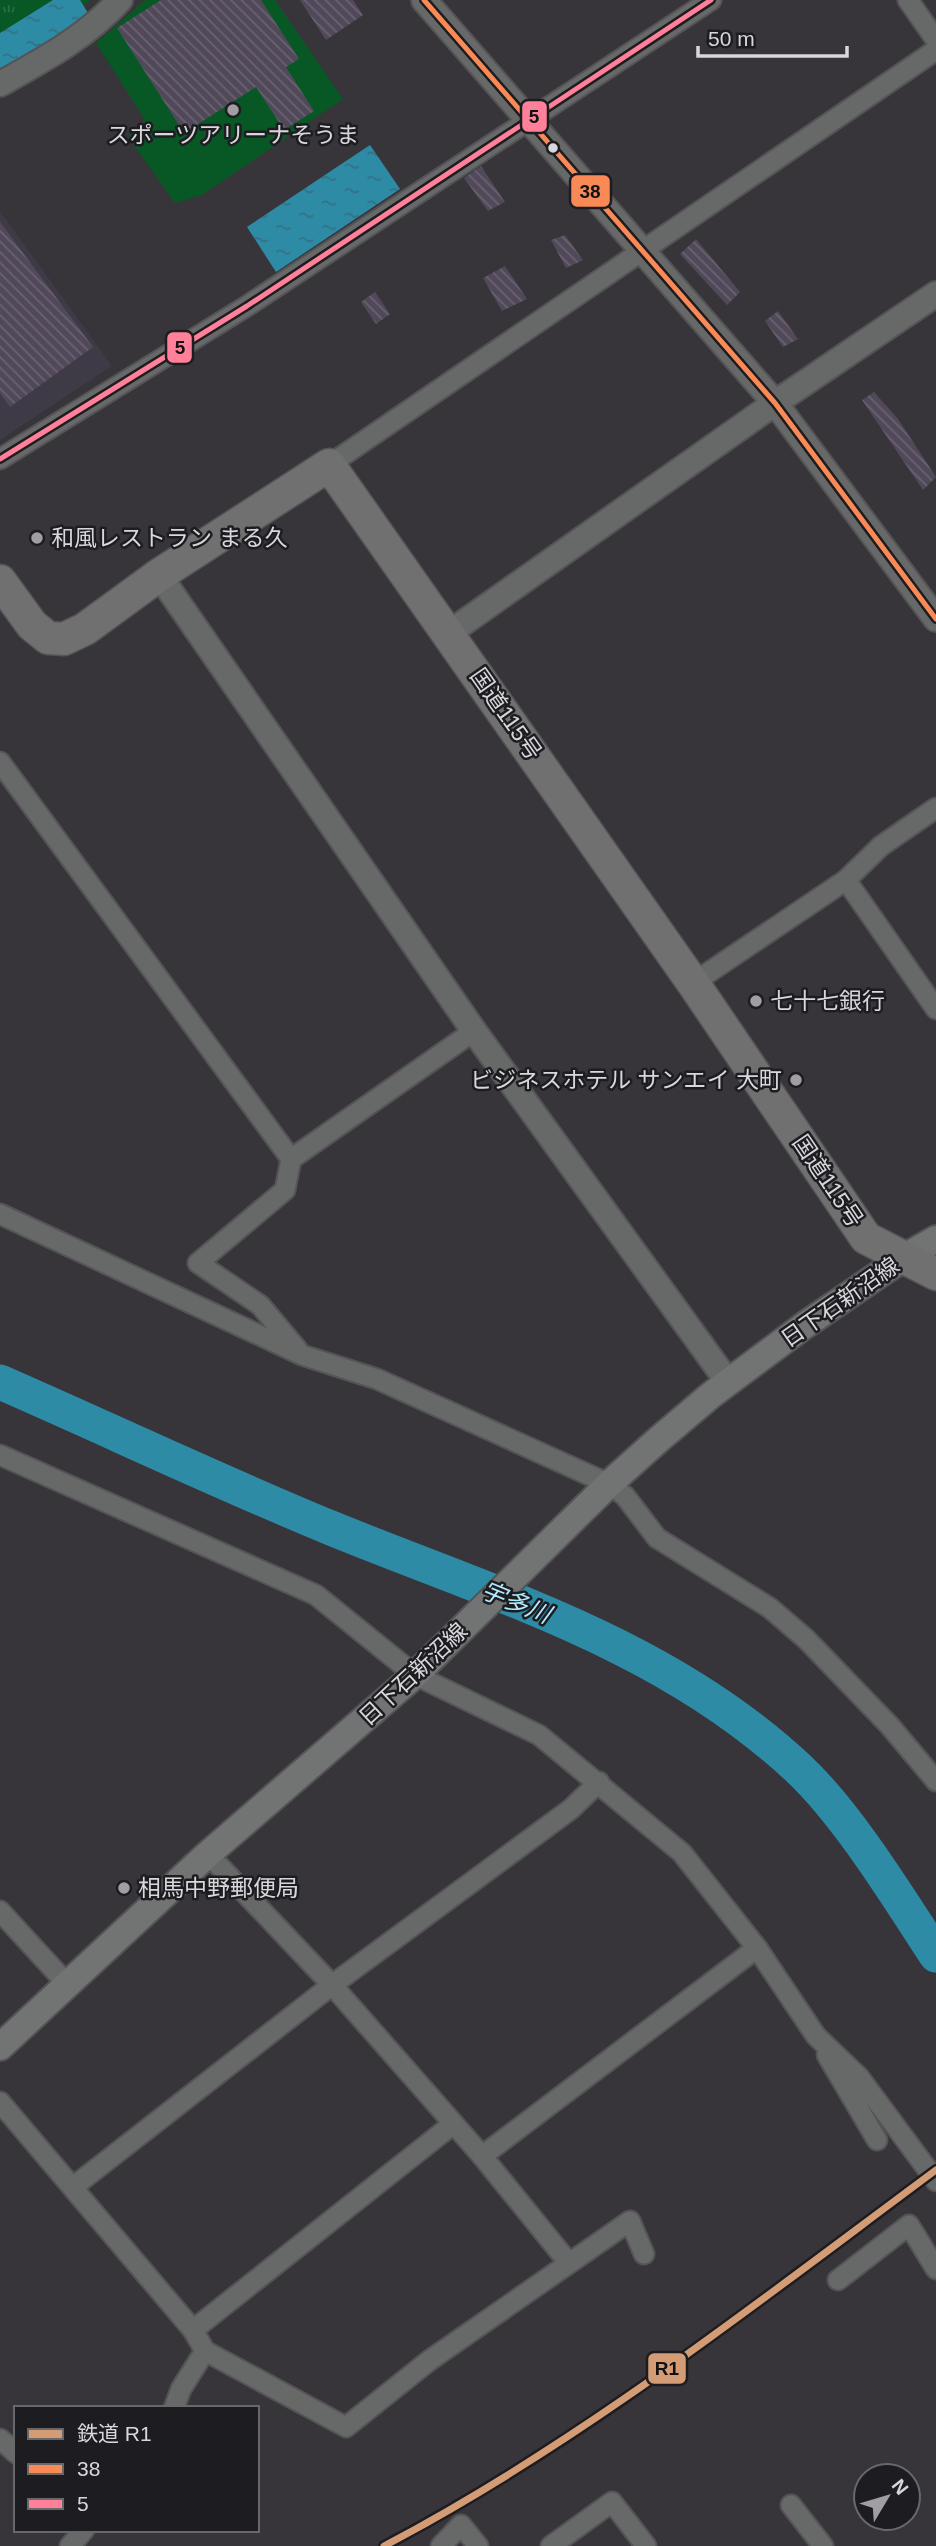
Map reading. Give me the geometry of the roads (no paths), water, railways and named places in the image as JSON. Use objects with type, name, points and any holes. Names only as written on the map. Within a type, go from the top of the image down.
[{"type":"highway","points":[[5,600],[48,638],[64,639],[85,629],[159,575],[329,465]]},
{"type":"highway","name":"国道115号","points":[[329,465],[693,983],[866,1238],[936,1274]]},
{"type":"main road","name":"日下石新沼線","points":[[0,2047],[208,1854],[415,1675],[605,1488],[728,1382],[903,1258],[936,1239]]},
{"type":"street","points":[[0,84],[60,50],[106,15],[120,0]]},
{"type":"street","points":[[424,0],[645,249],[775,402],[936,619]]},
{"type":"street","points":[[0,459],[247,306],[711,0]]},
{"type":"street","points":[[908,0],[936,40]]},
{"type":"street","points":[[329,465],[936,50]]},
{"type":"street","points":[[449,633],[775,402],[936,295]]},
{"type":"street","points":[[159,575],[474,1031],[728,1382]]},
{"type":"street","points":[[0,762],[291,1159]]},
{"type":"street","points":[[693,983],[846,880],[881,846],[936,808]]},
{"type":"street","points":[[846,880],[936,1009]]},
{"type":"street","points":[[302,1355],[260,1305],[198,1263],[285,1190],[291,1159],[474,1031]]},
{"type":"street","points":[[0,1214],[302,1355],[377,1379],[625,1496],[657,1538],[770,1608],[806,1639],[933,1771]]},
{"type":"street","points":[[0,1455],[316,1595],[415,1675],[539,1735],[682,1853],[757,1948],[816,2036],[877,2140]]},
{"type":"street","points":[[73,2187],[332,1985],[571,1809],[599,1783]]},
{"type":"street","points":[[208,1854],[332,1985],[482,2155],[568,2262]]},
{"type":"street","points":[[0,1911],[67,1984]]},
{"type":"street","points":[[482,2155],[757,1948]]},
{"type":"street","points":[[816,2036],[859,2077],[936,2182]]},
{"type":"street","points":[[0,2102],[193,2330],[205,2351],[346,2427],[430,2360],[630,2221],[644,2254]]},
{"type":"street","points":[[193,2330],[453,2124]]},
{"type":"street","points":[[838,2280],[909,2225],[936,2269]]},
{"type":"street","points":[[175,2406],[181,2389],[205,2351]]},
{"type":"street","points":[[0,2439],[14,2451]]},
{"type":"street","points":[[551,2546],[612,2502],[646,2546]]},
{"type":"street","points":[[791,2505],[823,2546]]},
{"type":"street","points":[[441,2546],[461,2525],[478,2546]]},
{"type":"street","points":[[70,2546],[83,2532]]},
{"type":"water","points":[[53,0],[80,0],[91,18],[0,75],[0,33]]},
{"type":"water","points":[[370,145],[400,189],[276,272],[247,227]]},
{"type":"waterway","name":"宇多川","points":[[0,1382],[331,1528],[577,1627],[636,1655],[693,1688],[747,1726],[799,1769],[817,1788],[872,1858],[936,1955]]},
{"type":"rail line","name":"R1","points":[[384,2546],[457,2506],[598,2417],[735,2320],[936,2170]]},
{"type":"place","name":"スポーツアリーナそうま","points":[[233,110]]},
{"type":"place","name":"和風レストラン まる久","points":[[37,538]]},
{"type":"place","name":"七十七銀行","points":[[756,1001]]},
{"type":"place","name":"ビジネスホテル サンエイ 大町","points":[[796,1080]]},
{"type":"place","name":"相馬中野郵便局","points":[[124,1888]]}]
